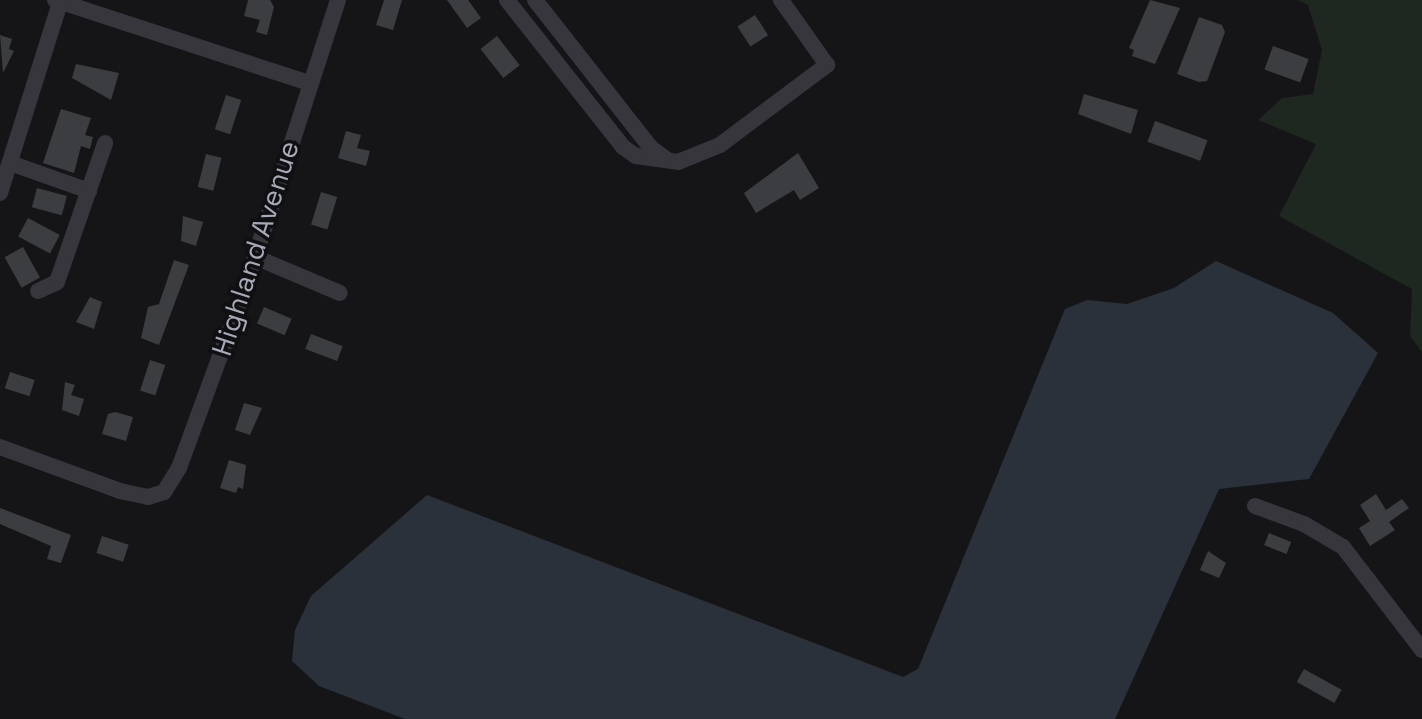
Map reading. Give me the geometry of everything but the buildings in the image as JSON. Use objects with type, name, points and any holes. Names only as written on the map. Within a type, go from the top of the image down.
[{"type":"street","name":"Highland Avenue","points":[[0,447],[120,491],[148,497],[164,492],[179,468],[255,257],[338,0]]},
{"type":"street","points":[[507,0],[623,147],[636,156],[689,161],[710,151],[827,65],[781,0]]},
{"type":"street","points":[[0,193],[59,1],[309,83]]},
{"type":"street","points":[[521,17],[536,2],[651,148],[668,160]]},
{"type":"street","points":[[38,291],[57,282],[105,143]]},
{"type":"street","points":[[10,163],[89,191]]},
{"type":"street","points":[[255,257],[340,293]]},
{"type":"street","points":[[1255,506],[1304,524],[1343,547],[1422,650]]},
{"type":"shaded area","points":[[1298,0],[1422,0],[1422,352],[1410,336],[1412,289],[1279,216],[1316,144],[1258,120],[1282,98],[1313,94],[1322,50],[1308,5]]},
{"type":"shaded area","points":[[1216,261],[1333,313],[1378,353],[1309,479],[1219,489],[1115,719],[405,719],[319,686],[292,661],[295,630],[311,596],[427,495],[903,677],[918,669],[1065,309],[1087,300],[1127,304],[1174,288]]}]
